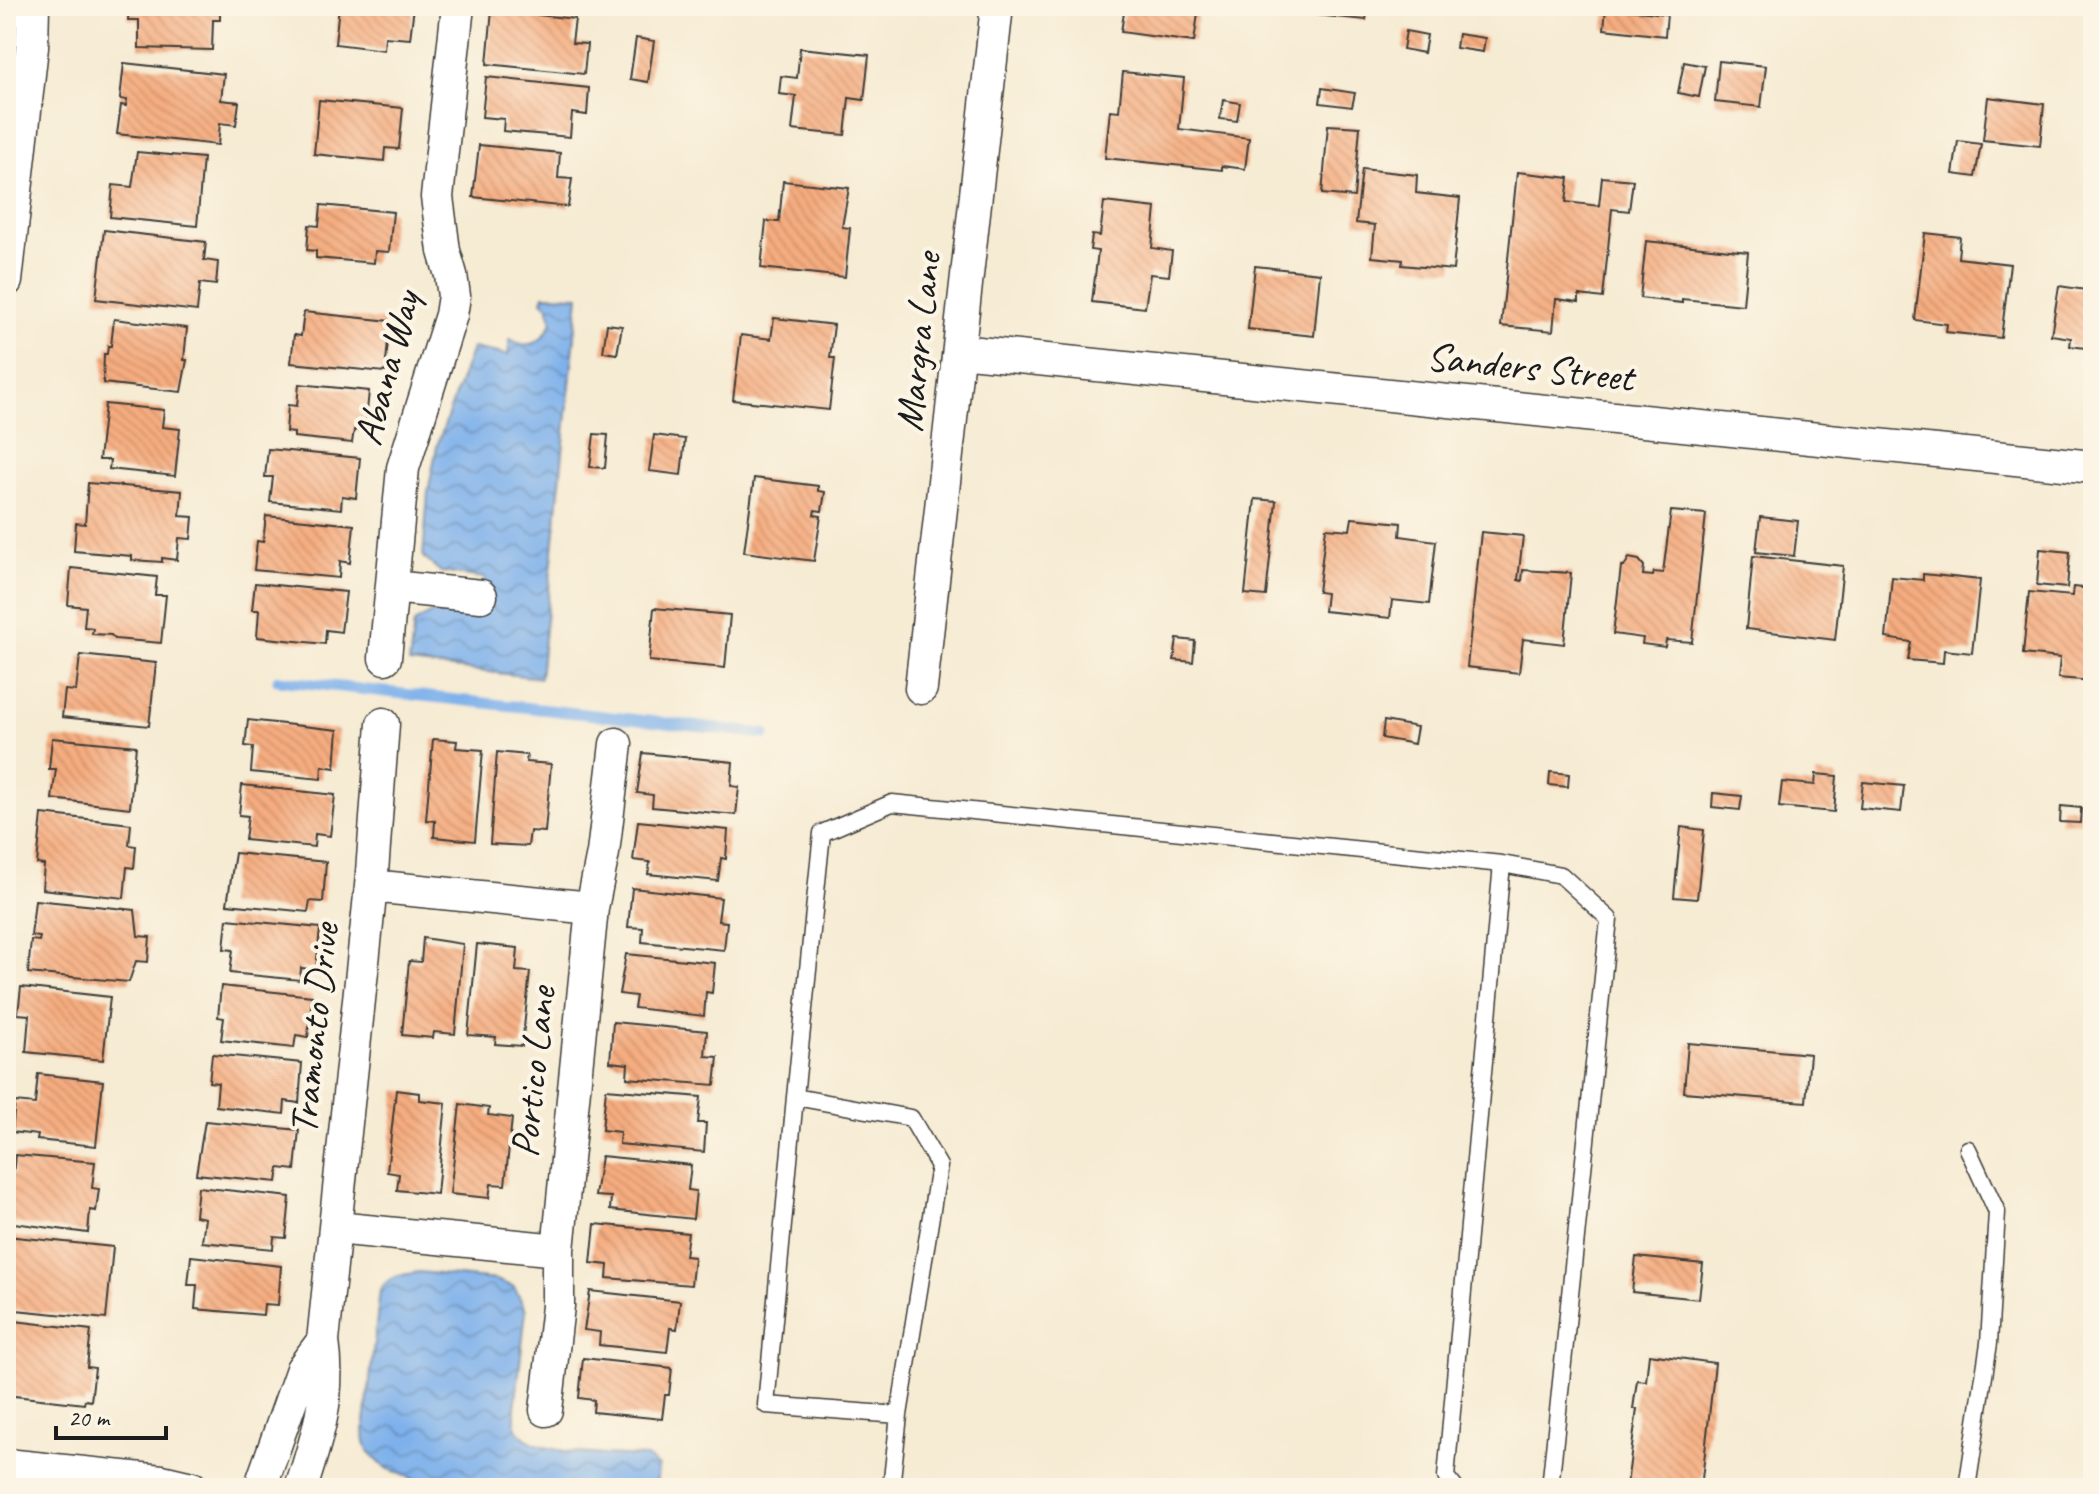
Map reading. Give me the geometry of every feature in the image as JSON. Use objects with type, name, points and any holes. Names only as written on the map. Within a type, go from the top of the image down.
[{"type":"street","points":[[6,279],[32,47],[33,6]]},
{"type":"street","name":"Abana Way","points":[[385,658],[403,468],[451,315],[454,296],[437,197],[458,6]]},
{"type":"street","name":"Margra Lane","points":[[921,688],[997,6]]},
{"type":"street","name":"Sanders Street","points":[[959,351],[2093,467]]},
{"type":"street","points":[[392,587],[481,596]]},
{"type":"street","name":"Tramonto Drive","points":[[301,1488],[320,1428],[326,1397],[327,1370],[323,1341],[371,886],[383,724]]},
{"type":"street","name":"Portico Lane","points":[[546,1410],[558,1306],[558,1250],[592,908],[603,853],[616,744]]},
{"type":"street","points":[[371,886],[592,908]]},
{"type":"street","points":[[336,1228],[558,1250]]},
{"type":"street","name":"Tramonto Drive","points":[[260,1488],[302,1369],[323,1341]]},
{"type":"street","points":[[6,1465],[162,1481],[192,1488]]},
{"type":"lane","points":[[899,1415],[766,1405],[822,833],[892,803],[1502,864],[1561,875],[1609,919],[1550,1488]]},
{"type":"lane","points":[[1455,1488],[1446,1477],[1502,864]]},
{"type":"lane","points":[[795,1097],[911,1118],[939,1166],[899,1415],[891,1488]]},
{"type":"lane","points":[[1967,1488],[1989,1343],[1997,1212],[1968,1149]]},
{"type":"water","points":[[544,295],[579,296],[540,678],[409,663],[414,623],[435,611],[480,613],[485,578],[441,572],[423,557],[428,492],[437,446],[472,348],[508,355],[510,339],[524,344],[536,342],[545,335],[552,322],[548,306],[542,301]]},
{"type":"water","points":[[419,1272],[496,1280],[514,1287],[526,1310],[515,1409],[515,1421],[520,1433],[529,1441],[560,1450],[647,1457],[658,1467],[656,1488],[435,1488],[384,1467],[369,1452],[364,1432],[380,1290],[392,1279]]},
{"type":"building","points":[[129,6],[220,6],[220,20],[213,20],[212,50],[139,48],[139,20],[128,20]]},
{"type":"building","points":[[339,6],[414,6],[410,39],[385,37],[384,50],[335,44]]},
{"type":"building","points":[[1125,6],[1199,6],[1194,42],[1121,32]]},
{"type":"building","points":[[1316,6],[1368,6],[1366,20],[1316,15]]},
{"type":"building","points":[[1606,8],[1667,14],[1665,36],[1604,29]]},
{"type":"building","points":[[492,10],[575,19],[572,43],[587,44],[584,74],[487,64]]},
{"type":"building","points":[[1406,31],[1427,35],[1424,53],[1403,49]]},
{"type":"building","points":[[1458,34],[1485,38],[1483,52],[1456,48]]},
{"type":"building","points":[[636,38],[654,41],[648,82],[630,79]]},
{"type":"building","points":[[800,48],[869,55],[864,100],[849,98],[845,135],[792,130],[796,96],[779,94],[781,76],[797,78]]},
{"type":"building","points":[[1719,61],[1766,66],[1761,107],[1715,102]]},
{"type":"building","points":[[1684,62],[1705,66],[1699,97],[1678,93]]},
{"type":"building","points":[[124,63],[224,74],[221,100],[239,102],[236,125],[220,123],[218,145],[117,134],[121,105],[126,106],[127,100],[120,99]]},
{"type":"building","points":[[1123,72],[1184,78],[1179,129],[1249,138],[1245,169],[1222,166],[1222,170],[1105,158],[1110,110],[1119,111]]},
{"type":"building","points":[[486,77],[589,88],[587,115],[572,113],[570,137],[503,131],[504,119],[482,117]]},
{"type":"building","points":[[1322,88],[1355,93],[1352,107],[1320,103]]},
{"type":"building","points":[[1988,97],[2044,104],[2040,146],[1983,140]]},
{"type":"building","points":[[319,100],[403,108],[399,149],[385,148],[384,161],[314,154]]},
{"type":"building","points":[[1223,100],[1240,103],[1237,121],[1220,119]]},
{"type":"building","points":[[1328,125],[1360,127],[1354,197],[1322,194]]},
{"type":"building","points":[[1958,141],[1981,144],[1975,177],[1953,174]]},
{"type":"building","points":[[479,145],[560,153],[558,178],[572,179],[568,207],[473,197]]},
{"type":"building","points":[[137,152],[203,158],[197,226],[110,217],[113,185],[132,187]]},
{"type":"building","points":[[1362,169],[1417,175],[1416,193],[1460,198],[1453,270],[1402,265],[1403,260],[1372,257],[1375,225],[1356,223]]},
{"type":"building","points":[[1517,172],[1569,178],[1566,202],[1599,206],[1602,177],[1633,180],[1629,211],[1612,209],[1603,298],[1579,295],[1579,302],[1556,299],[1553,331],[1501,326]]},
{"type":"building","points":[[783,181],[849,188],[842,227],[850,228],[845,277],[761,268],[766,221],[779,222]]},
{"type":"building","points":[[1104,202],[1156,208],[1152,248],[1172,251],[1169,276],[1150,274],[1145,308],[1092,302],[1098,251],[1090,250],[1092,235],[1100,236]]},
{"type":"building","points":[[321,205],[393,212],[389,252],[375,251],[374,263],[316,258],[316,251],[307,250],[309,225],[319,226]]},
{"type":"building","points":[[104,230],[206,242],[204,260],[218,262],[216,285],[200,283],[197,311],[96,299]]},
{"type":"building","points":[[1925,233],[1960,237],[1958,258],[2010,264],[2001,338],[1946,332],[1947,324],[1915,320]]},
{"type":"building","points":[[1646,241],[1748,252],[1743,305],[1640,298]]},
{"type":"building","points":[[1255,266],[1320,273],[1314,336],[1248,329]]},
{"type":"building","points":[[2059,286],[2093,291],[2093,349],[2070,346],[2071,338],[2051,335]]},
{"type":"building","points":[[304,312],[390,321],[385,372],[291,363],[294,335],[301,336]]},
{"type":"building","points":[[774,318],[834,325],[830,358],[835,358],[829,410],[733,400],[741,335],[771,339]]},
{"type":"building","points":[[114,319],[187,328],[184,360],[187,360],[181,392],[103,383],[104,354],[111,346]]},
{"type":"building","points":[[607,324],[622,326],[617,354],[603,352]]},
{"type":"building","points":[[299,384],[369,391],[365,431],[354,430],[352,443],[294,437],[294,433],[286,432],[288,405],[297,406]]},
{"type":"building","points":[[105,404],[164,410],[162,427],[180,429],[175,476],[109,469],[110,460],[99,460]]},
{"type":"building","points":[[594,434],[608,435],[605,468],[590,467]]},
{"type":"building","points":[[654,435],[685,439],[681,475],[649,471]]},
{"type":"building","points":[[268,449],[360,458],[356,498],[342,496],[341,509],[270,502],[273,477],[265,477]]},
{"type":"building","points":[[754,478],[818,486],[818,491],[825,492],[822,511],[815,510],[814,515],[821,516],[814,561],[744,552]]},
{"type":"building","points":[[88,483],[182,491],[180,516],[193,517],[191,539],[179,538],[177,560],[132,560],[132,556],[74,551],[76,523],[85,524]]},
{"type":"building","points":[[1255,499],[1276,501],[1266,596],[1245,594]]},
{"type":"building","points":[[1671,511],[1706,514],[1692,642],[1666,640],[1665,647],[1642,644],[1643,638],[1613,634],[1621,567],[1629,558],[1639,560],[1644,566],[1643,575],[1663,573]]},
{"type":"building","points":[[266,516],[354,525],[350,563],[340,561],[339,578],[254,570],[257,541],[263,542]]},
{"type":"building","points":[[1760,517],[1798,521],[1794,556],[1756,552]]},
{"type":"building","points":[[1352,518],[1401,523],[1400,536],[1436,541],[1429,604],[1392,600],[1390,618],[1324,611],[1326,593],[1318,592],[1326,528],[1350,530]]},
{"type":"building","points":[[1481,532],[1523,536],[1518,580],[1522,581],[1523,570],[1571,573],[1564,644],[1523,639],[1519,673],[1467,667]]},
{"type":"building","points":[[2040,549],[2070,552],[2067,588],[2037,585]]},
{"type":"building","points":[[1753,556],[1843,566],[1835,640],[1746,629]]},
{"type":"building","points":[[71,568],[157,577],[155,595],[166,595],[161,643],[92,634],[93,628],[84,627],[86,607],[68,605]]},
{"type":"building","points":[[1923,574],[1980,580],[1972,653],[1944,650],[1943,663],[1908,660],[1911,642],[1886,638],[1892,577],[1923,580]]},
{"type":"building","points":[[255,583],[346,592],[341,632],[326,630],[325,644],[257,637],[259,610],[252,610]]},
{"type":"building","points":[[2073,587],[2093,589],[2093,681],[2058,678],[2060,658],[2023,654],[2029,592],[2072,596]]},
{"type":"building","points":[[654,608],[730,615],[725,668],[649,661]]},
{"type":"building","points":[[1177,639],[1195,641],[1193,662],[1174,660]]},
{"type":"building","points":[[80,655],[156,663],[149,726],[62,717],[65,690],[76,691]]},
{"type":"building","points":[[248,720],[338,730],[335,768],[322,766],[321,779],[251,772],[253,747],[245,746]]},
{"type":"building","points":[[1384,721],[1417,727],[1414,744],[1382,738]]},
{"type":"building","points":[[52,738],[136,746],[130,808],[52,799],[56,769],[49,769]]},
{"type":"building","points":[[433,739],[457,741],[456,748],[483,750],[475,841],[434,837],[435,821],[426,820]]},
{"type":"building","points":[[497,752],[527,755],[526,762],[551,764],[545,832],[530,831],[528,846],[490,844]]},
{"type":"building","points":[[643,753],[733,762],[731,786],[739,787],[736,815],[652,807],[653,795],[637,793]]},
{"type":"building","points":[[1550,772],[1569,774],[1568,787],[1549,785]]},
{"type":"building","points":[[1816,774],[1837,776],[1834,812],[1779,807],[1782,782],[1815,785]]},
{"type":"building","points":[[1863,782],[1904,786],[1901,812],[1860,808]]},
{"type":"building","points":[[242,785],[335,795],[330,836],[315,834],[314,847],[245,840],[248,816],[239,815]]},
{"type":"building","points":[[1713,793],[1742,796],[1740,810],[1712,807]]},
{"type":"building","points":[[2061,806],[2081,808],[2080,823],[2060,822]]},
{"type":"building","points":[[42,814],[131,824],[129,845],[136,846],[134,868],[127,867],[124,898],[42,889],[44,865],[37,864]]},
{"type":"building","points":[[638,821],[728,830],[726,859],[721,858],[718,881],[648,874],[650,862],[633,860]]},
{"type":"building","points":[[1681,827],[1704,830],[1697,899],[1674,897]]},
{"type":"building","points":[[235,853],[326,862],[323,902],[310,901],[308,912],[227,904]]},
{"type":"building","points":[[632,888],[721,898],[718,921],[727,922],[724,950],[642,942],[643,928],[628,927]]},
{"type":"building","points":[[35,900],[135,910],[138,936],[150,937],[148,962],[136,961],[129,982],[28,973],[31,940],[39,941],[40,937],[31,936]]},
{"type":"building","points":[[227,919],[320,928],[316,970],[301,968],[300,980],[230,973],[233,950],[224,949]]},
{"type":"building","points":[[423,938],[463,944],[455,1034],[434,1032],[433,1038],[402,1035],[409,961],[421,962]]},
{"type":"building","points":[[477,944],[518,948],[516,971],[530,972],[522,1046],[495,1044],[496,1037],[468,1035]]},
{"type":"building","points":[[626,954],[715,963],[712,993],[706,992],[704,1016],[634,1008],[636,996],[619,994]]},
{"type":"building","points":[[221,986],[312,996],[308,1037],[296,1035],[294,1048],[221,1040],[224,1018],[218,1017]]},
{"type":"building","points":[[21,987],[110,997],[103,1060],[26,1052],[29,1015],[18,1014]]},
{"type":"building","points":[[613,1022],[707,1031],[705,1056],[718,1057],[715,1085],[627,1078],[628,1064],[610,1062]]},
{"type":"building","points":[[1688,1043],[1810,1054],[1806,1102],[1684,1092]]},
{"type":"building","points":[[212,1054],[302,1063],[299,1103],[285,1101],[284,1114],[216,1106],[218,1083],[209,1082]]},
{"type":"building","points":[[38,1074],[103,1081],[96,1146],[37,1140],[38,1135],[12,1132],[15,1102],[35,1104]]},
{"type":"building","points":[[606,1089],[701,1097],[698,1123],[706,1123],[704,1152],[619,1144],[620,1132],[602,1130]]},
{"type":"building","points":[[396,1090],[419,1093],[419,1100],[446,1103],[437,1194],[397,1190],[399,1174],[387,1172]]},
{"type":"building","points":[[460,1104],[489,1108],[488,1115],[512,1118],[505,1185],[491,1184],[489,1198],[450,1194]]},
{"type":"building","points":[[205,1121],[299,1130],[295,1170],[279,1168],[277,1182],[196,1174]]},
{"type":"building","points":[[15,1155],[95,1162],[92,1188],[99,1189],[96,1211],[90,1210],[88,1233],[6,1222],[6,1174],[13,1175]]},
{"type":"building","points":[[601,1156],[691,1165],[688,1190],[696,1191],[693,1219],[610,1210],[611,1197],[595,1196]]},
{"type":"building","points":[[198,1187],[290,1197],[286,1238],[274,1237],[273,1249],[202,1242],[205,1218],[195,1216]]},
{"type":"building","points":[[595,1224],[688,1233],[685,1256],[694,1257],[691,1285],[607,1278],[608,1265],[591,1263]]},
{"type":"building","points":[[6,1236],[113,1247],[106,1319],[6,1309]]},
{"type":"building","points":[[191,1256],[281,1266],[278,1305],[264,1304],[263,1315],[195,1309],[197,1285],[188,1285]]},
{"type":"building","points":[[1636,1257],[1703,1264],[1699,1299],[1632,1292]]},
{"type":"building","points":[[590,1291],[680,1301],[677,1329],[670,1328],[667,1352],[599,1345],[600,1332],[584,1330]]},
{"type":"building","points":[[6,1320],[91,1330],[87,1367],[95,1368],[91,1401],[85,1400],[84,1404],[6,1395]]},
{"type":"building","points":[[1649,1354],[1715,1363],[1701,1488],[1627,1485],[1637,1409],[1633,1409],[1637,1380],[1646,1381]]},
{"type":"building","points":[[583,1358],[672,1368],[662,1419],[593,1412],[594,1400],[579,1398]]},
{"type":"waterway","points":[[278,680],[765,734]]}]
